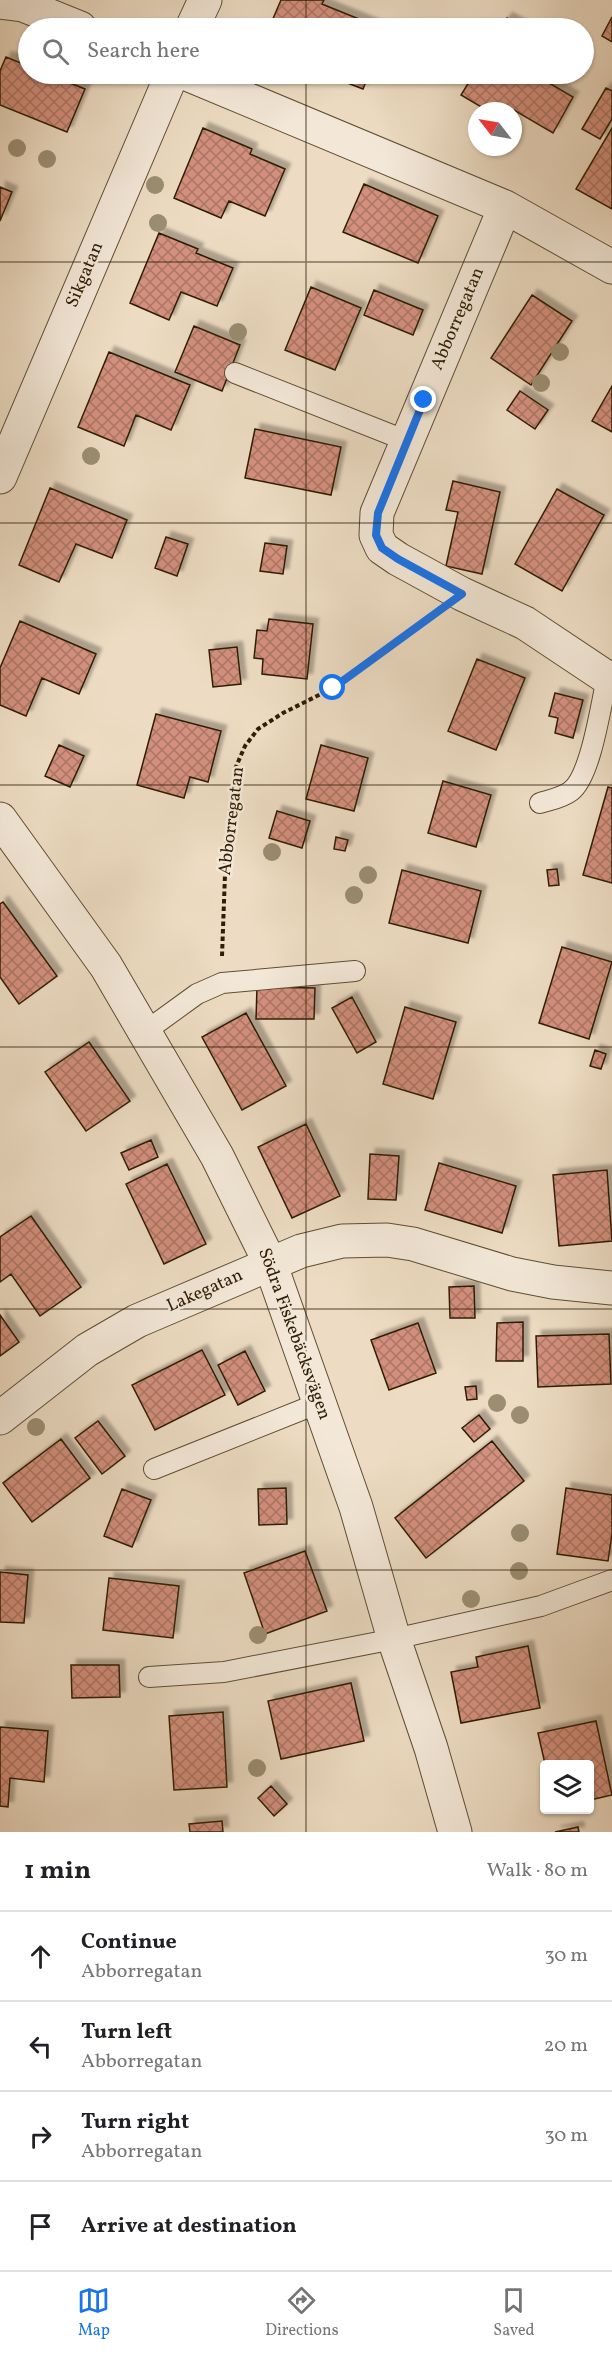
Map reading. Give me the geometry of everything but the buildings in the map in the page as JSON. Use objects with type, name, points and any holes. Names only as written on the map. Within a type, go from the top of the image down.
[{"type":"street","points":[[197,18],[205,0]]},
{"type":"street","points":[[0,2],[23,5],[55,18]]},
{"type":"street","name":"Sikgatan","points":[[0,477],[168,84]]},
{"type":"street","points":[[211,84],[505,207],[612,267]]},
{"type":"street","name":"Abborregatan","points":[[505,207],[378,513],[376,535],[382,548],[398,559],[462,594],[525,623],[609,680]]},
{"type":"street","name":"Södra Fiskebäcksvägen","points":[[0,819],[106,966],[146,1031],[217,1156],[270,1263],[356,1507],[394,1639],[431,1748],[455,1832]]},
{"type":"street","name":"Lakegatan","points":[[0,1418],[87,1350],[137,1321],[270,1263],[301,1251],[342,1241],[387,1240],[413,1244],[522,1276],[553,1282],[612,1288]]},
{"type":"lane","points":[[236,373],[407,441]]},
{"type":"lane","points":[[540,803],[561,797],[578,783],[587,765],[609,680]]},
{"type":"lane","points":[[146,1031],[197,994],[222,982],[355,971]]},
{"type":"lane","points":[[154,1469],[319,1402]]},
{"type":"lane","points":[[149,1677],[224,1672],[394,1639],[541,1606],[612,1580]]},
{"type":"path","name":"Abborregatan","points":[[222,982],[225,847],[235,769],[245,746],[258,729],[283,713],[333,688],[462,594]]},
{"type":"route","points":[[333,688],[462,594],[398,559],[382,548],[376,535],[378,513],[424,400]]}]
